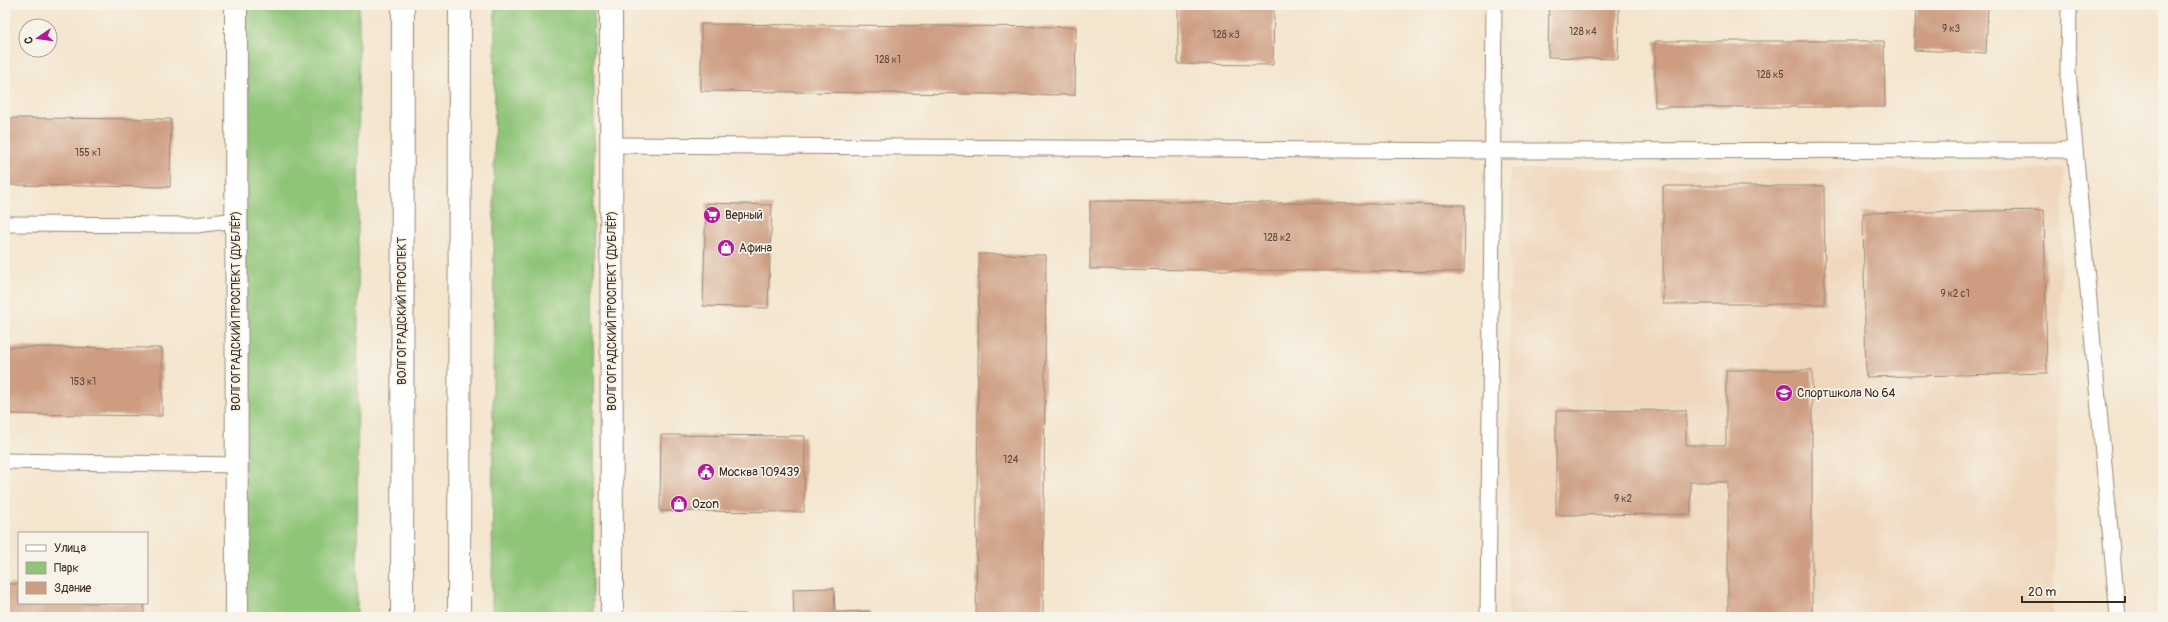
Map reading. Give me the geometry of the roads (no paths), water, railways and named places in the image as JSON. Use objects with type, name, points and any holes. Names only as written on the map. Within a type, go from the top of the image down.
[{"type":"street","name":"ВОЛГОГРАДСКИЙ ПРОСПЕКТ (ДУБЛЁР)","points":[[236,5],[237,617]]},
{"type":"street","name":"ВОЛГОГРАДСКИЙ ПРОСПЕКТ","points":[[402,617],[403,5]]},
{"type":"street","points":[[459,617],[460,5]]},
{"type":"street","name":"ВОЛГОГРАДСКИЙ ПРОСПЕКТ (ДУБЛЁР)","points":[[611,5],[612,617]]},
{"type":"lane","points":[[1488,617],[1491,151],[1494,5]]},
{"type":"lane","points":[[2069,5],[2068,72],[2118,617]]},
{"type":"lane","points":[[611,145],[1491,151],[2075,150]]},
{"type":"lane","points":[[5,224],[196,225],[236,220]]},
{"type":"lane","points":[[5,461],[236,465]]},
{"type":"place","name":"Верный","points":[[712,215]]},
{"type":"place","name":"Афина","points":[[726,248]]},
{"type":"place","name":"Спортшкола № 64","points":[[1784,393]]},
{"type":"place","name":"Москва 109439","points":[[706,472]]},
{"type":"place","name":"Ozon","points":[[679,504]]}]
